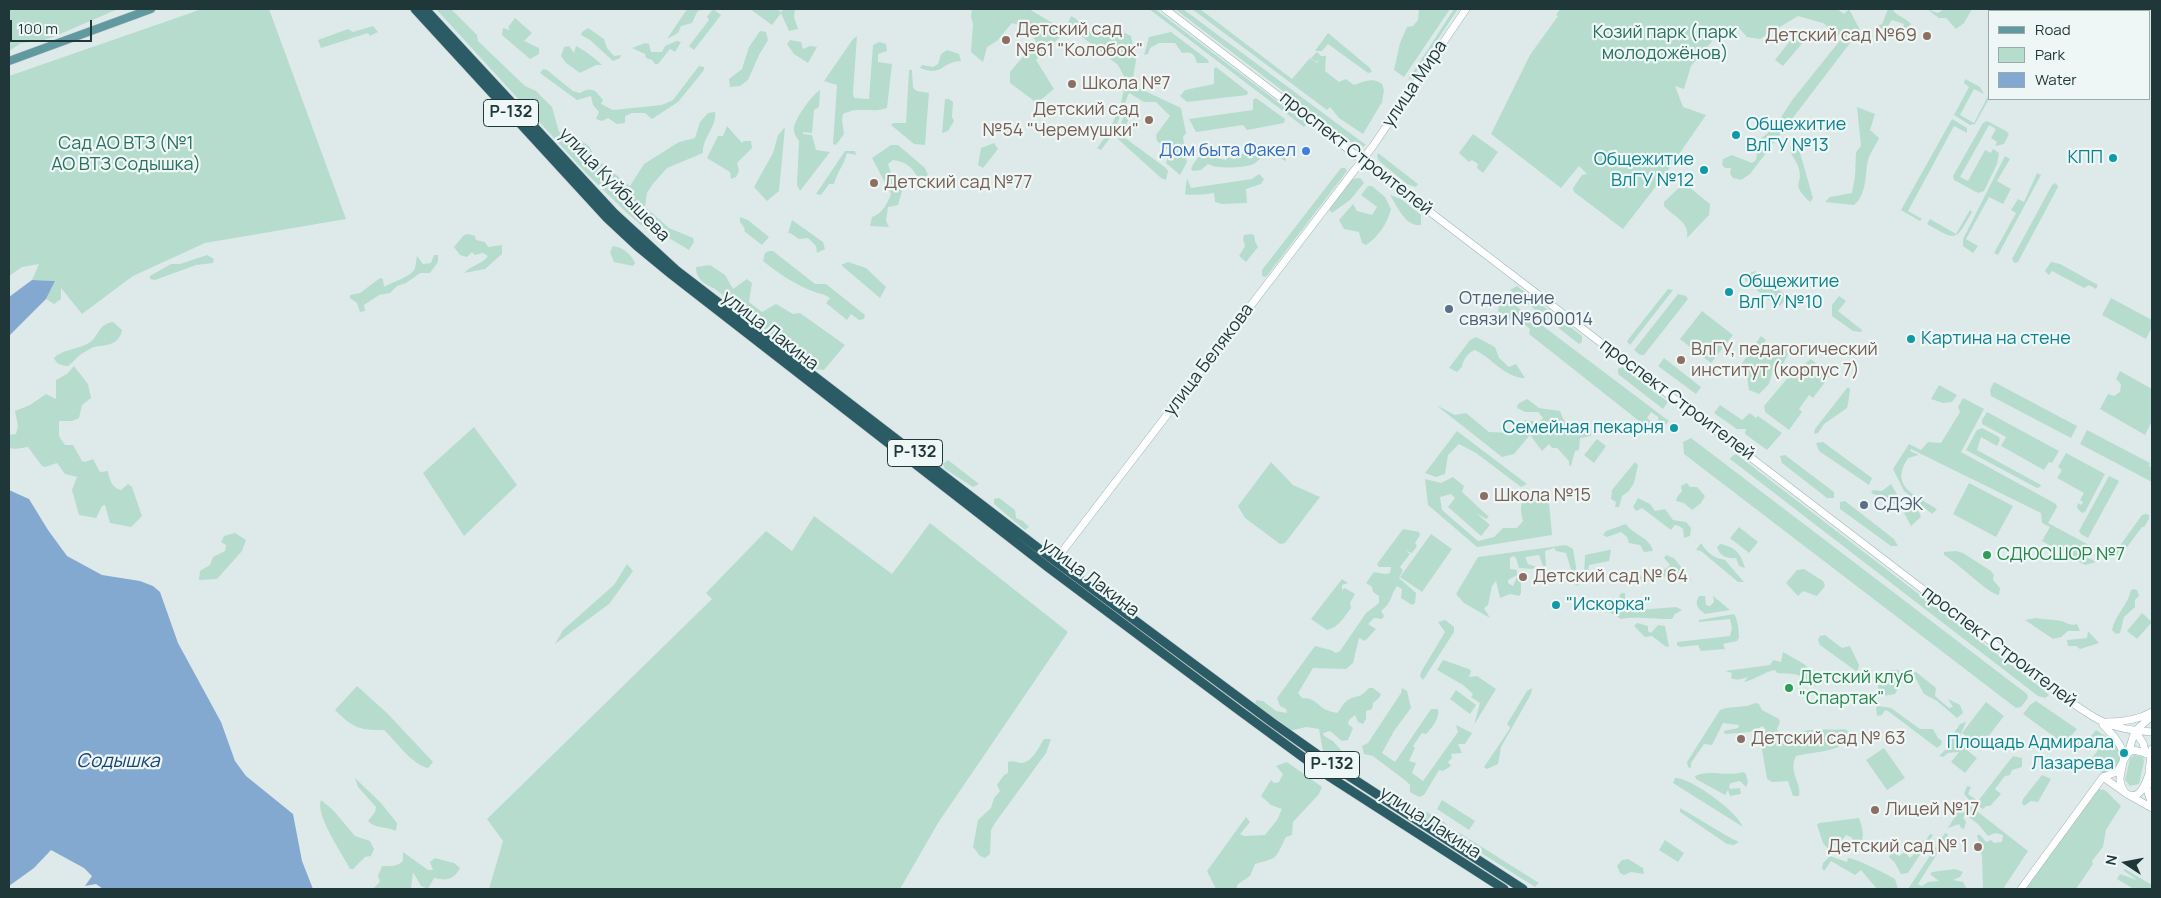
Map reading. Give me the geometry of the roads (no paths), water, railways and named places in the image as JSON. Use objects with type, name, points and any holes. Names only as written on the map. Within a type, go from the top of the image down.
[{"type":"highway","name":"улица Куйбышева","points":[[415,9],[607,218],[671,274]]},
{"type":"highway","name":"улица Куйбышева","points":[[425,9],[614,214],[676,270],[774,346]]},
{"type":"highway","name":"улица Лакина","points":[[671,274],[1049,568],[1240,711],[1330,777],[1504,889]]},
{"type":"highway","name":"улица Лакина","points":[[774,346],[1055,561],[1334,767],[1523,889]]},
{"type":"main road","points":[[9,61],[151,9]]},
{"type":"main road","name":"проспект Строителей","points":[[1165,9],[2056,692],[2102,722],[2119,729],[2152,733]]},
{"type":"main road","name":"улица Мира","points":[[1363,159],[1466,9]]},
{"type":"main road","name":"улица Белякова","points":[[1055,561],[1363,159]]},
{"type":"main road","points":[[2102,722],[2126,722],[2152,712]]},
{"type":"main road","points":[[2021,889],[2103,777],[2117,772],[2128,753],[2134,731],[2152,716]]},
{"type":"main road","points":[[2102,722],[2119,743],[2123,754],[2120,781],[2123,790],[2127,794],[2134,796],[2140,792],[2152,766]]},
{"type":"main road","points":[[2134,731],[2149,751],[2147,789],[2152,807]]},
{"type":"main road","points":[[2128,753],[2140,738],[2152,733]]},
{"type":"main road","points":[[2128,753],[2133,750],[2149,751]]},
{"type":"main road","points":[[2103,777],[2127,794],[2152,807]]},
{"type":"water","points":[[32,280],[55,281],[46,299],[9,336],[9,297]]},
{"type":"water","name":"Содышка","points":[[9,490],[29,499],[67,556],[102,575],[140,581],[153,586],[160,592],[178,643],[221,722],[235,761],[246,776],[293,814],[302,861],[313,889],[103,889],[96,884],[85,886],[92,876],[84,868],[51,850],[34,868],[9,886]]},
{"type":"place","name":"Детский сад №69","points":[[1927,36]]},
{"type":"place","name":"Детский сад №61 \"Колобок\"","points":[[1006,40]]},
{"type":"place","name":"Школа №7","points":[[1072,84]]},
{"type":"place","name":"Детский сад №54 \"Черемушки\"","points":[[1149,120]]},
{"type":"place","name":"Общежитие ВлГУ №13","points":[[1736,135]]},
{"type":"place","name":"Дом быта Факел","points":[[1306,151]]},
{"type":"place","name":"КПП","points":[[2113,158]]},
{"type":"place","name":"Общежитие ВлГУ №12","points":[[1704,170]]},
{"type":"place","name":"Детский сад №77","points":[[874,183]]},
{"type":"place","name":"Общежитие ВлГУ №10","points":[[1729,292]]},
{"type":"place","name":"Отделение связи №600014","points":[[1449,309]]},
{"type":"place","name":"Картина на стене","points":[[1911,339]]},
{"type":"place","name":"ВлГУ, педагогический институт (корпус 7)","points":[[1681,360]]},
{"type":"place","name":"Семейная пекарня","points":[[1674,428]]},
{"type":"place","name":"Школа №15","points":[[1484,496]]},
{"type":"place","name":"СДЭК","points":[[1864,505]]},
{"type":"place","name":"СДЮСШОР №7","points":[[1987,555]]},
{"type":"place","name":"Детский сад № 64","points":[[1523,577]]},
{"type":"place","name":"\"Искорка\"","points":[[1556,605]]},
{"type":"place","name":"Детский клуб \"Спартак\"","points":[[1789,688]]},
{"type":"place","name":"Детский сад № 63","points":[[1741,739]]},
{"type":"place","name":"Площадь Адмирала Лазарева","points":[[2124,753]]},
{"type":"place","name":"Лицей №17","points":[[1875,810]]},
{"type":"place","name":"Детский сад № 1","points":[[1978,847]]},
{"type":"park label","name":"Козий парк (парк молодожёнов)","points":[[1665,43]]},
{"type":"park label","name":"Сад АО ВТЗ (№1 АО ВТЗ Содышка)","points":[[126,154]]}]
